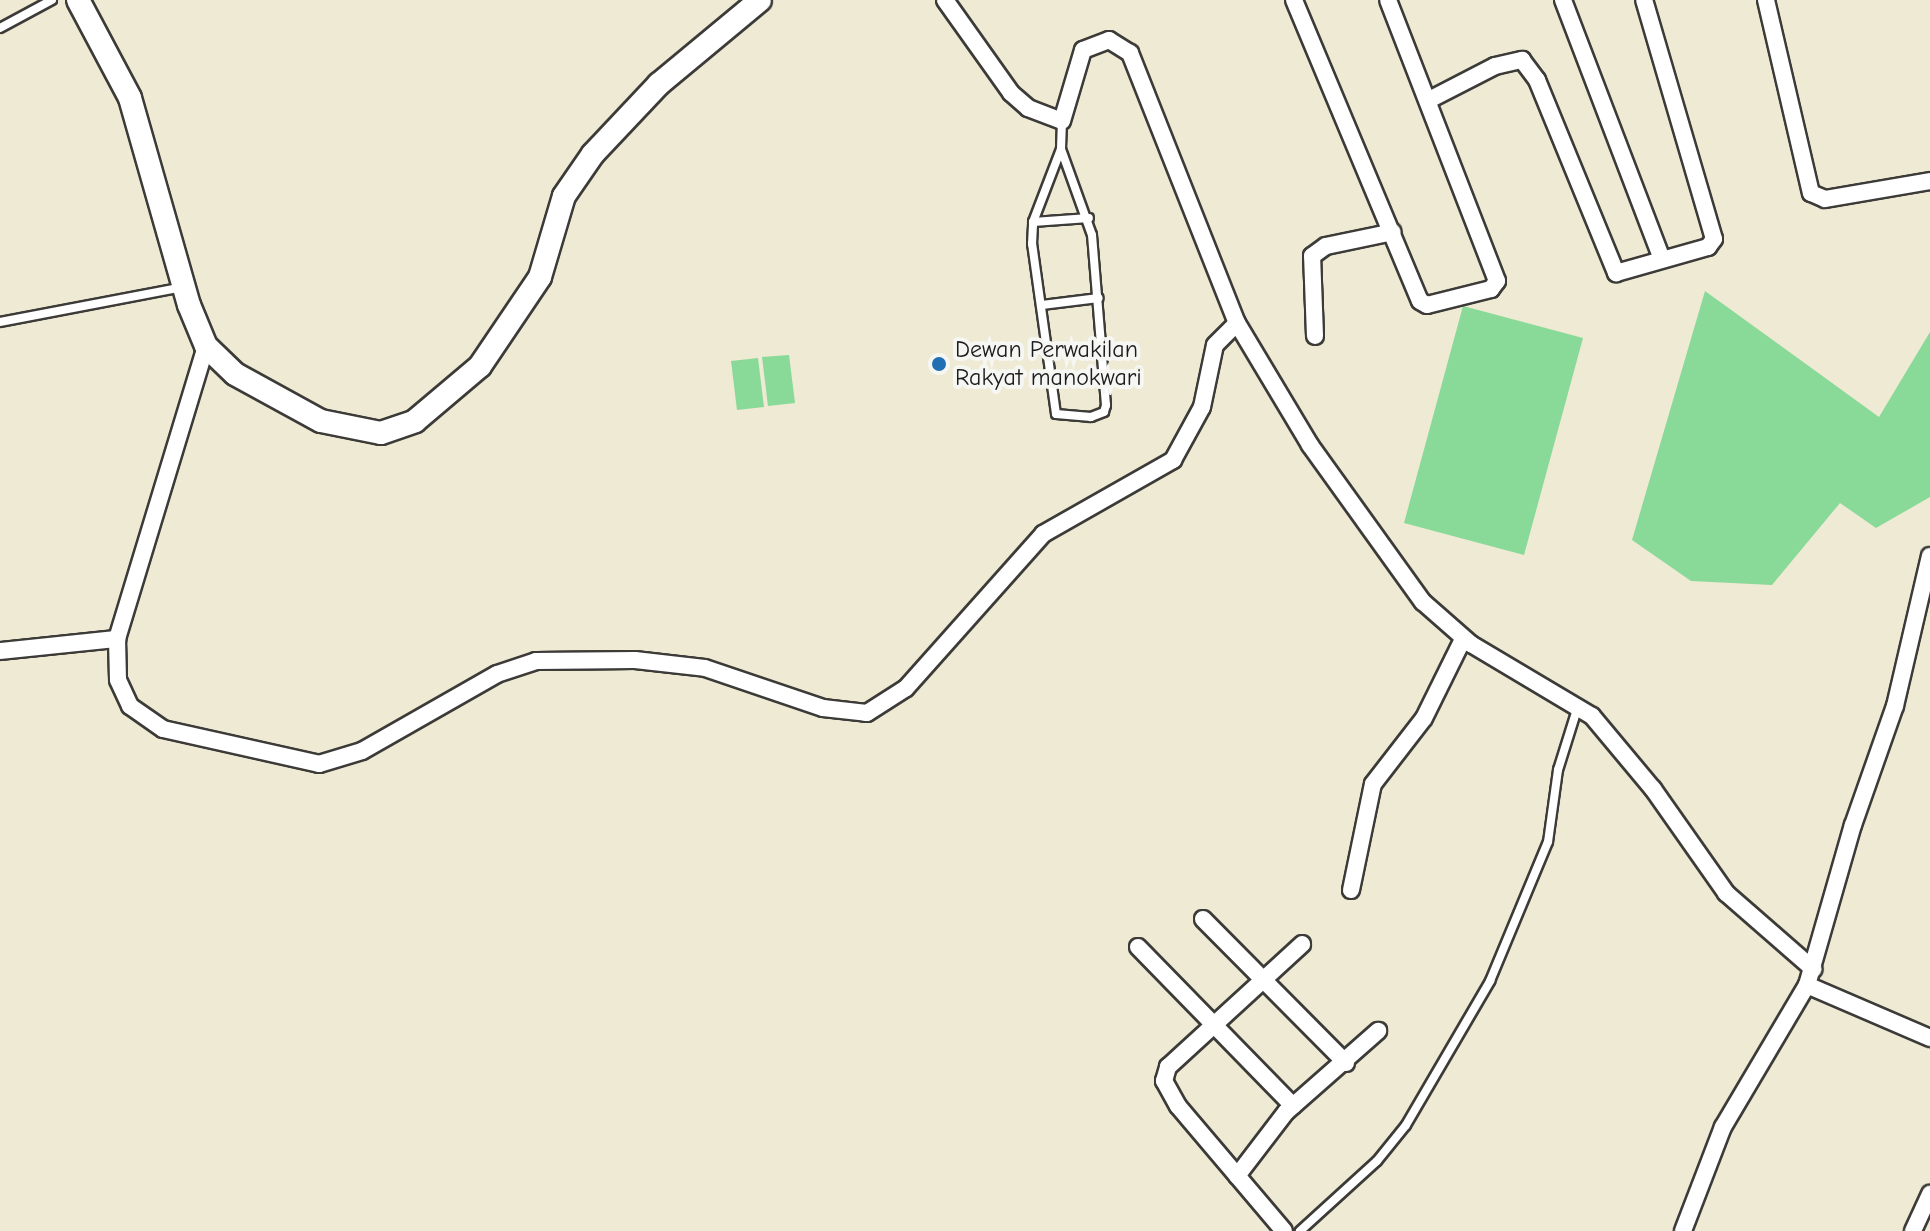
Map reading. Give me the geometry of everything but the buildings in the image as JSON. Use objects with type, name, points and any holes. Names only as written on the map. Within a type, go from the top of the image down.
[{"type":"street","points":[[78,0],[130,98],[184,287],[206,346],[235,374],[343,429],[381,433],[415,421],[459,388],[504,336],[540,277],[564,196],[593,154],[659,84],[760,0]]},
{"type":"street","points":[[945,0],[1019,102],[1062,121],[1083,50],[1102,39],[1122,45],[1141,72],[1237,323],[1337,484],[1423,602],[1463,639],[1578,705],[1635,766],[1733,902],[1810,977],[1930,1038]]},
{"type":"street","points":[[1294,0],[1423,305],[1497,285],[1429,100],[1388,0]]},
{"type":"street","points":[[1563,0],[1661,257]]},
{"type":"street","points":[[1429,100],[1495,66],[1522,60],[1537,80],[1614,271],[1622,273],[1661,257],[1708,247],[1714,239],[1644,0]]},
{"type":"street","points":[[1766,0],[1811,193],[1825,199],[1930,181]]},
{"type":"street","points":[[1315,336],[1312,256],[1326,246],[1393,232]]},
{"type":"street","points":[[206,346],[117,639],[122,692],[142,719],[163,729],[307,764],[341,760],[362,751],[497,674],[536,661],[635,660],[705,668],[823,708],[867,713],[906,688],[1043,534],[1173,460],[1202,407],[1215,345],[1237,323]]},
{"type":"street","points":[[1683,1231],[1723,1127],[1810,977],[1853,825],[1895,706],[1930,556]]},
{"type":"street","points":[[0,651],[117,639]]},
{"type":"street","points":[[1351,890],[1373,784],[1424,718],[1463,639]]},
{"type":"street","points":[[1203,919],[1346,1063]]},
{"type":"street","points":[[1284,1231],[1164,1081],[1168,1067],[1302,944]]},
{"type":"street","points":[[1138,947],[1293,1106]]},
{"type":"street","points":[[1237,1176],[1293,1106],[1346,1063],[1378,1031]]},
{"type":"street","points":[[1913,1231],[1930,1194]]},
{"type":"lane","points":[[0,28],[52,0]]},
{"type":"lane","points":[[1061,149],[1089,218],[1099,298],[1106,405],[1104,412],[1091,417],[1056,414],[1033,222],[1061,149],[1062,121]]},
{"type":"lane","points":[[1033,222],[1089,218]]},
{"type":"lane","points":[[0,322],[184,287]]},
{"type":"lane","points":[[1042,305],[1099,298]]},
{"type":"lane","points":[[1300,1231],[1377,1161],[1406,1125],[1490,981],[1548,842],[1558,770],[1578,705]]},
{"type":"green space","points":[[1705,291],[1879,417],[1930,332],[1930,497],[1876,528],[1840,503],[1772,585],[1691,581],[1632,540]]},
{"type":"green space","points":[[1463,306],[1583,338],[1524,555],[1404,523]]},
{"type":"green space","points":[[789,355],[795,403],[768,406],[762,357]]},
{"type":"green space","points":[[758,358],[764,407],[737,410],[731,361]]},
{"type":"place","name":"Dewan Perwakilan Rakyat manokwari","points":[[939,364]]}]
